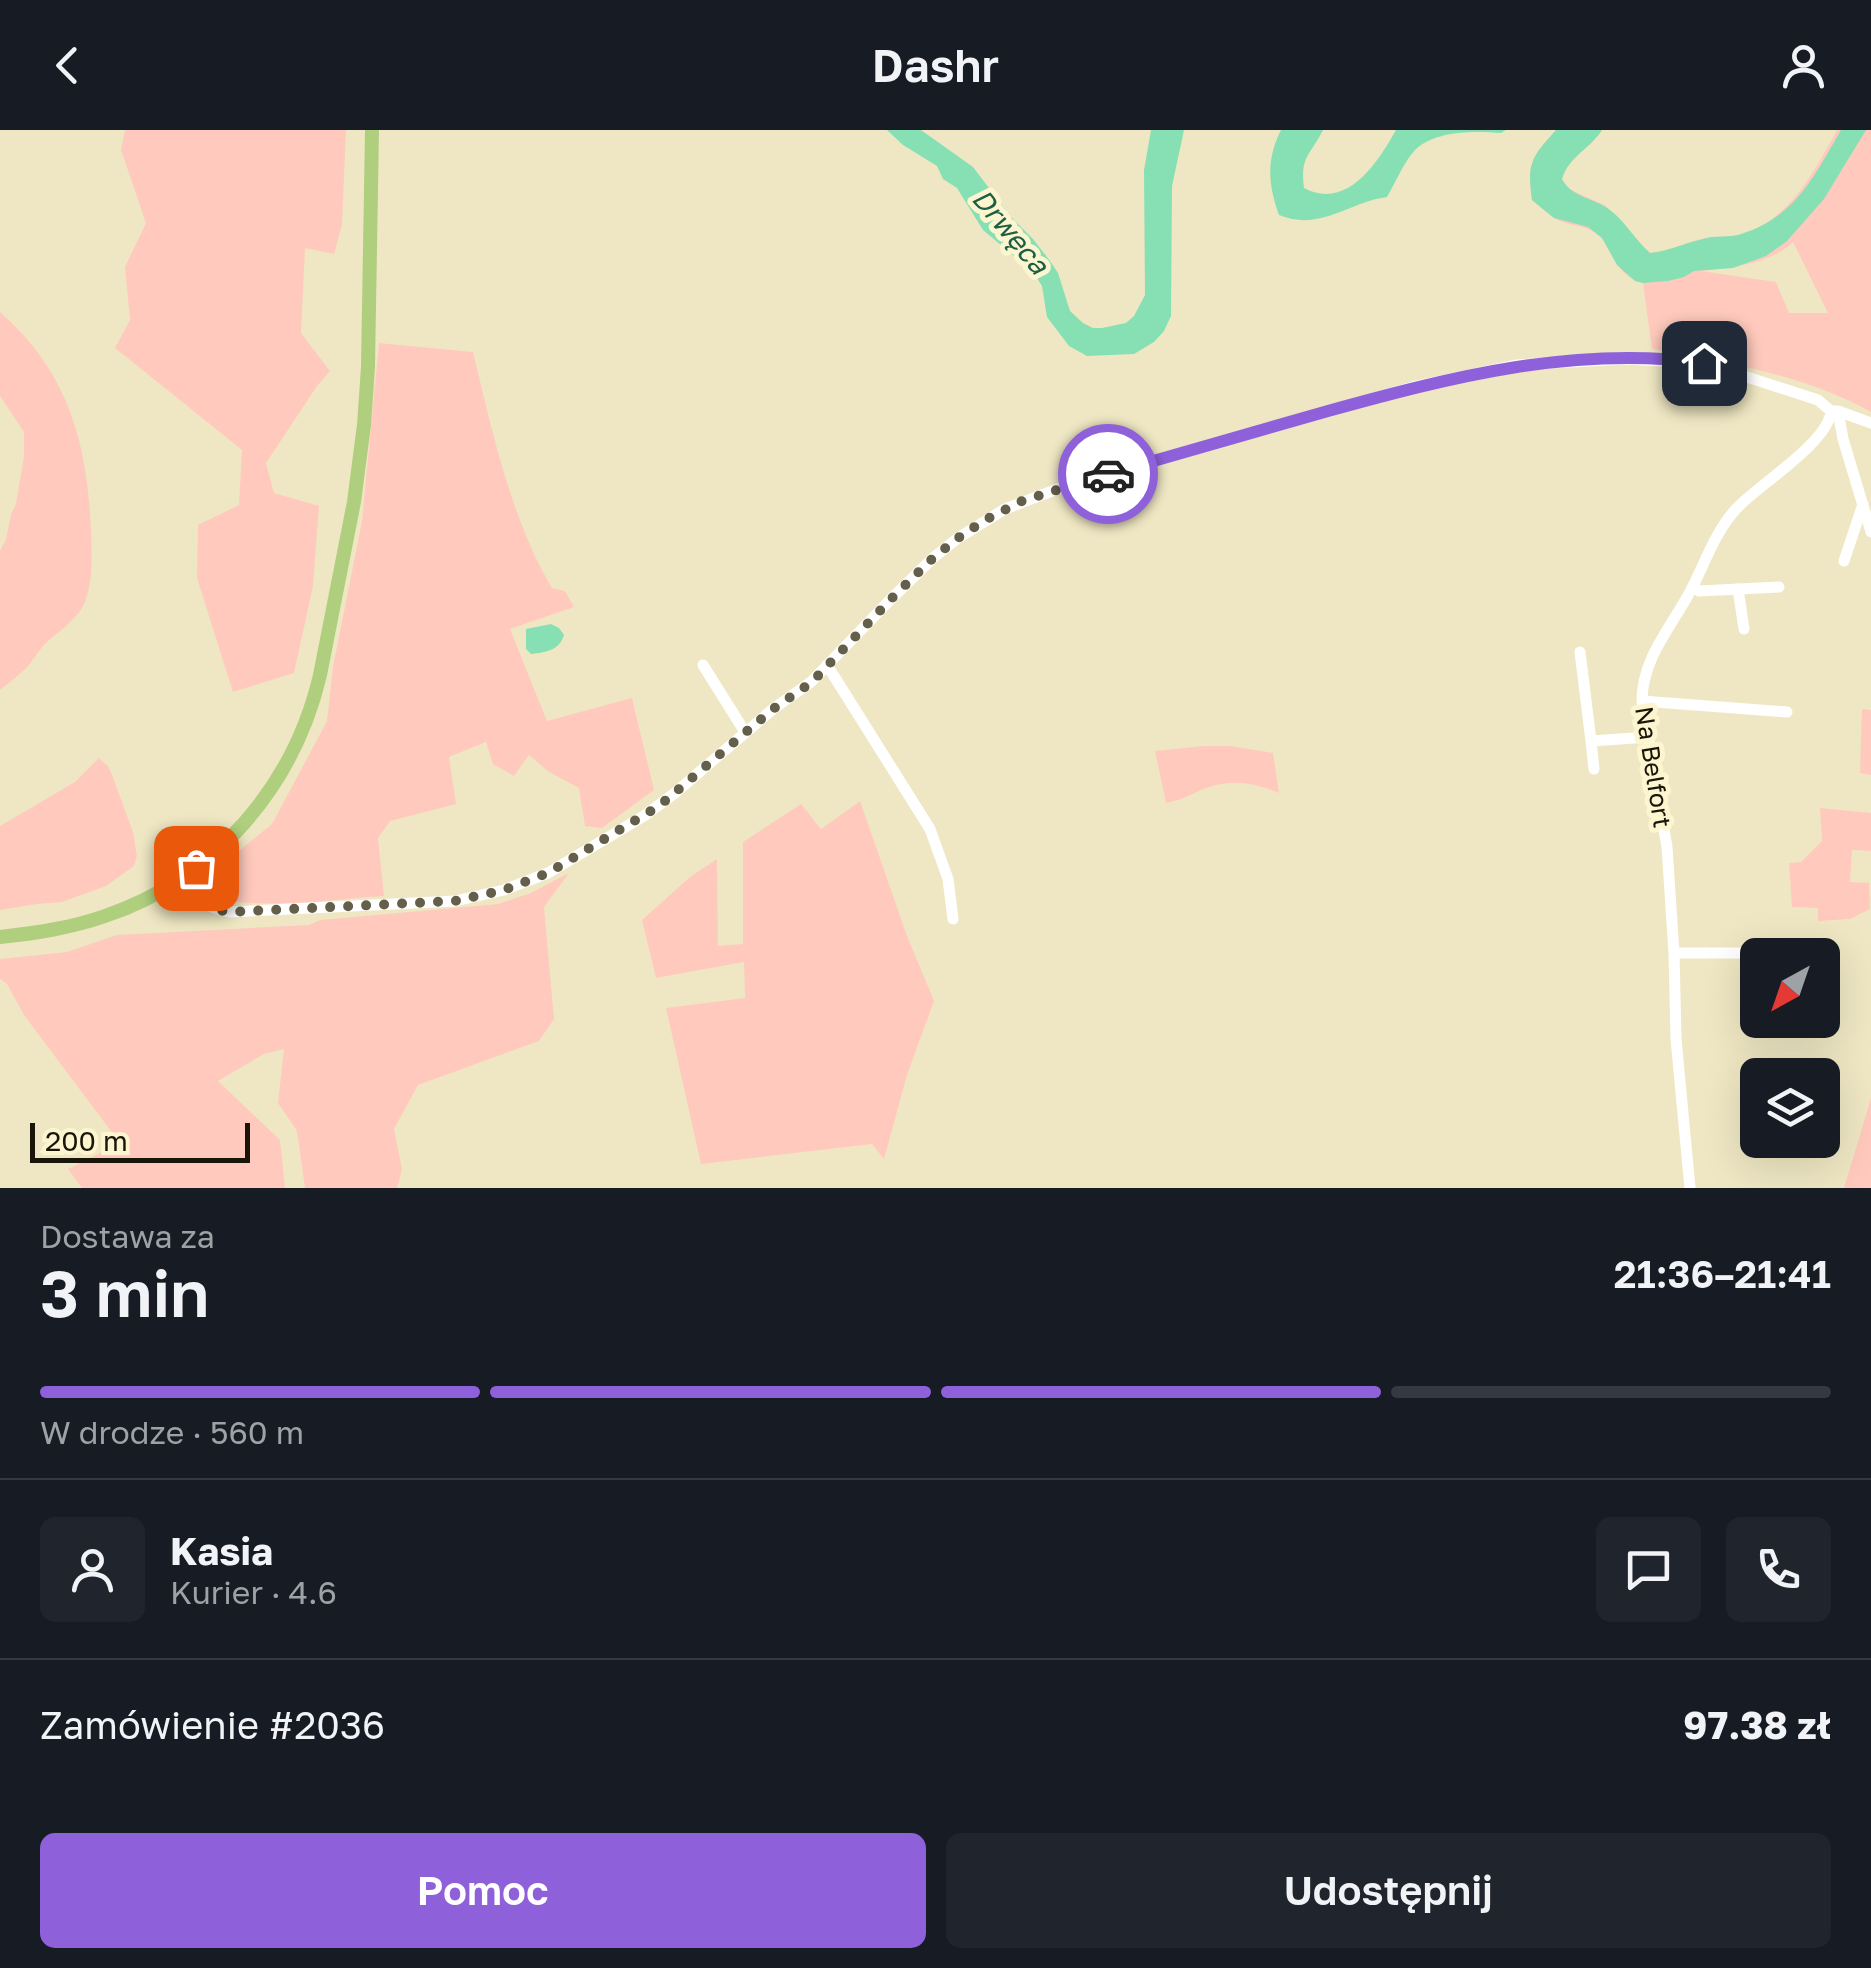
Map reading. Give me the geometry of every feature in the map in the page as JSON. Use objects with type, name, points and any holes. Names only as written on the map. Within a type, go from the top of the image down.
[{"type":"main road","points":[[0,938],[96,919],[136,904],[181,879],[234,835],[259,806],[297,743],[316,692],[354,502],[364,425],[372,130]]},
{"type":"street","points":[[181,879],[198,900],[230,912],[431,903],[504,890],[548,873],[675,793],[783,701],[812,682],[933,558],[985,520],[1044,493],[1412,387],[1517,365],[1624,359],[1704,363],[1818,400],[1834,411],[1871,423]]},
{"type":"street","points":[[1834,411],[1871,532]]},
{"type":"street","name":"Na Belfort","points":[[1690,1188],[1676,1039],[1667,847],[1642,701],[1643,683],[1650,662],[1728,518],[1810,444],[1834,411]]},
{"type":"street","points":[[1844,562],[1863,504]]},
{"type":"street","points":[[1693,586],[1699,590],[1779,587]]},
{"type":"street","points":[[1738,589],[1744,629]]},
{"type":"street","points":[[1580,652],[1594,770]]},
{"type":"street","points":[[703,665],[745,732]]},
{"type":"street","points":[[828,665],[930,828],[948,879],[953,919]]},
{"type":"street","points":[[1642,701],[1787,712]]},
{"type":"street","points":[[1591,741],[1648,737]]},
{"type":"street","points":[[1674,953],[1740,952]]},
{"type":"shaded area","points":[[125,130],[346,130],[342,225],[334,254],[305,248],[301,333],[330,371],[266,463],[274,493],[319,506],[313,586],[294,673],[233,692],[197,578],[198,525],[239,505],[242,450],[115,348],[130,320],[125,267],[146,223],[121,150]]},
{"type":"shaded area","points":[[1556,130],[1602,130],[1570,164],[1562,179],[1567,188],[1606,206],[1650,253],[1757,228],[1773,219],[1798,193],[1837,130],[1871,130],[1871,412],[1792,379],[1652,349],[1643,283],[1626,275],[1597,234],[1558,220],[1532,200],[1531,169],[1536,155]],"holes":[[[1793,242],[1828,313],[1789,313],[1776,282],[1701,271],[1761,260]]]},
{"type":"shaded area","points":[[0,312],[43,359],[70,412],[85,470],[92,559],[81,609],[0,690],[0,551],[16,504],[24,432],[0,396]]},
{"type":"shaded area","points":[[379,343],[473,352],[504,473],[525,533],[552,588],[565,591],[574,607],[510,629],[547,721],[632,698],[654,790],[602,828],[585,826],[579,788],[549,772],[529,755],[514,776],[493,764],[486,742],[449,757],[456,804],[390,821],[378,838],[384,896],[265,904],[220,899],[202,893],[200,883],[272,824],[327,721],[333,667],[362,521]]},
{"type":"shaded area","points":[[1862,709],[1871,710],[1871,775],[1860,773]]},
{"type":"shaded area","points":[[1204,746],[1273,753],[1279,793],[1255,785],[1230,783],[1166,803],[1155,751]]},
{"type":"shaded area","points":[[99,758],[108,766],[133,832],[137,856],[134,866],[106,886],[62,902],[0,910],[0,826],[75,782]]},
{"type":"shaded area","points":[[860,801],[934,1001],[907,1075],[884,1159],[872,1144],[701,1164],[666,1008],[745,998],[744,962],[656,978],[642,920],[690,877],[717,859],[718,946],[743,944],[743,842],[801,804],[821,829]]},
{"type":"shaded area","points":[[1820,808],[1871,813],[1871,851],[1852,850],[1850,882],[1869,883],[1870,909],[1850,919],[1818,921],[1818,908],[1792,907],[1789,863],[1801,862],[1822,841]]},
{"type":"shaded area","points":[[569,873],[544,907],[554,1019],[539,1041],[418,1085],[394,1129],[402,1169],[397,1188],[305,1188],[297,1131],[278,1103],[284,1049],[264,1054],[218,1081],[280,1140],[285,1188],[82,1188],[68,1169],[120,1143],[0,979],[0,959],[67,952],[117,935],[309,925],[320,920],[498,904],[531,893]]},
{"type":"shaded area","points":[[1871,1098],[1871,1188],[1844,1188]]},
{"type":"water","name":"Drwęca","points":[[887,130],[921,130],[973,167],[1050,261],[1070,311],[1083,323],[1102,328],[1126,323],[1145,295],[1144,170],[1151,130],[1184,130],[1172,186],[1171,316],[1164,331],[1134,354],[1087,356],[1069,346],[1047,317],[1042,286],[1033,272],[983,230],[957,188],[943,179],[937,166]]},
{"type":"water","points":[[1281,130],[1323,130],[1303,169],[1304,188],[1334,193],[1359,180],[1396,130],[1506,130],[1435,138],[1416,149],[1387,197],[1308,220],[1279,215],[1275,204],[1271,162]]},
{"type":"water","points":[[1556,130],[1602,130],[1570,164],[1562,179],[1578,194],[1616,215],[1650,253],[1760,227],[1801,193],[1841,130],[1866,130],[1824,199],[1787,241],[1766,256],[1733,268],[1694,271],[1668,281],[1643,283],[1617,265],[1602,238],[1588,227],[1554,218],[1532,200],[1533,162]]},
{"type":"water","points":[[551,624],[564,635],[562,640],[551,650],[531,654],[526,649],[526,629]]},
{"type":"way so far","points":[[196,868],[181,879],[189,891],[207,906],[230,912],[455,901],[532,880],[659,806],[773,709],[812,682],[892,598],[958,538],[1022,501],[1108,474]]},
{"type":"route","points":[[1108,474],[1412,387],[1517,365],[1585,360],[1704,363]]}]
